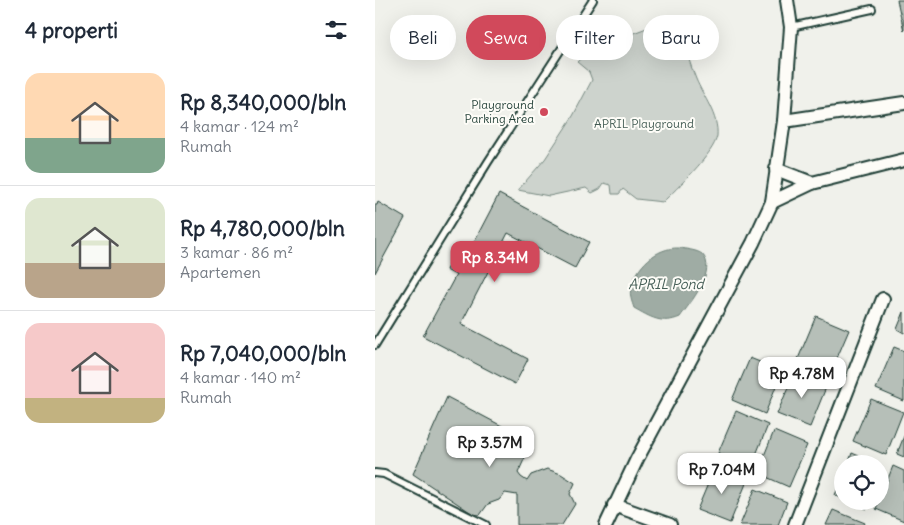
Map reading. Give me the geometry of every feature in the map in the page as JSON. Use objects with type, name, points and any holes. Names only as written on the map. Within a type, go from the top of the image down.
[{"type":"street","points":[[606,525],[614,505],[753,243],[771,202],[784,121],[791,27],[787,0]]},
{"type":"street","points":[[784,121],[904,103]]},
{"type":"street","points":[[771,202],[812,183],[904,160]]},
{"type":"street","points":[[776,169],[812,183]]},
{"type":"street","points":[[795,525],[883,299]]},
{"type":"street","points":[[614,505],[670,525]]},
{"type":"lane","points":[[375,345],[488,162],[593,0]]},
{"type":"lane","points":[[791,27],[872,9]]},
{"type":"lane","points":[[375,473],[385,474],[486,525]]},
{"type":"green space","name":"APRIL Playground","points":[[643,29],[643,60],[689,60],[696,79],[716,121],[717,136],[709,152],[663,202],[636,199],[623,189],[619,194],[612,194],[611,185],[604,183],[600,189],[592,193],[586,188],[549,196],[518,190],[545,159],[573,116],[592,80],[589,72],[577,62],[579,60],[633,60],[633,33]]},
{"type":"water","name":"APRIL Pond","points":[[679,248],[702,254],[706,261],[707,269],[696,295],[680,317],[667,320],[656,319],[634,308],[630,291],[642,266],[663,251]]},
{"type":"building","points":[[897,0],[904,0],[904,31]]},
{"type":"building","points":[[499,194],[589,242],[575,268],[508,233],[461,324],[528,359],[515,384],[423,336],[456,275],[446,270],[454,253],[465,259]]},
{"type":"building","points":[[378,202],[405,218],[375,273],[375,205]]},
{"type":"building","points":[[904,312],[904,333],[897,329]]},
{"type":"building","points":[[816,316],[849,330],[831,372],[798,359]]},
{"type":"building","points":[[894,347],[904,351],[904,401],[876,389]]},
{"type":"building","points":[[750,358],[782,371],[765,414],[732,400]]},
{"type":"building","points":[[795,371],[827,385],[810,427],[777,414]]},
{"type":"building","points":[[447,397],[532,442],[518,473],[521,477],[527,481],[531,475],[547,469],[561,474],[575,483],[570,494],[575,504],[562,525],[517,525],[517,495],[505,493],[499,500],[488,504],[480,515],[473,514],[413,474]]},
{"type":"building","points":[[871,399],[903,412],[886,455],[853,441]]},
{"type":"building","points":[[736,411],[768,425],[751,467],[718,453]]},
{"type":"building","points":[[774,431],[807,445],[789,487],[757,473]]},
{"type":"building","points":[[904,436],[904,457],[897,454]]},
{"type":"building","points":[[893,466],[904,471],[904,521],[878,510],[889,510],[889,476]]},
{"type":"building","points":[[715,467],[747,481],[730,523],[697,510]]},
{"type":"building","points":[[755,489],[787,502],[778,525],[740,525]]},
{"type":"building","points":[[833,510],[865,523],[864,525],[826,525]]},
{"type":"place","name":"Playground Parking Area","points":[[544,112]]}]
